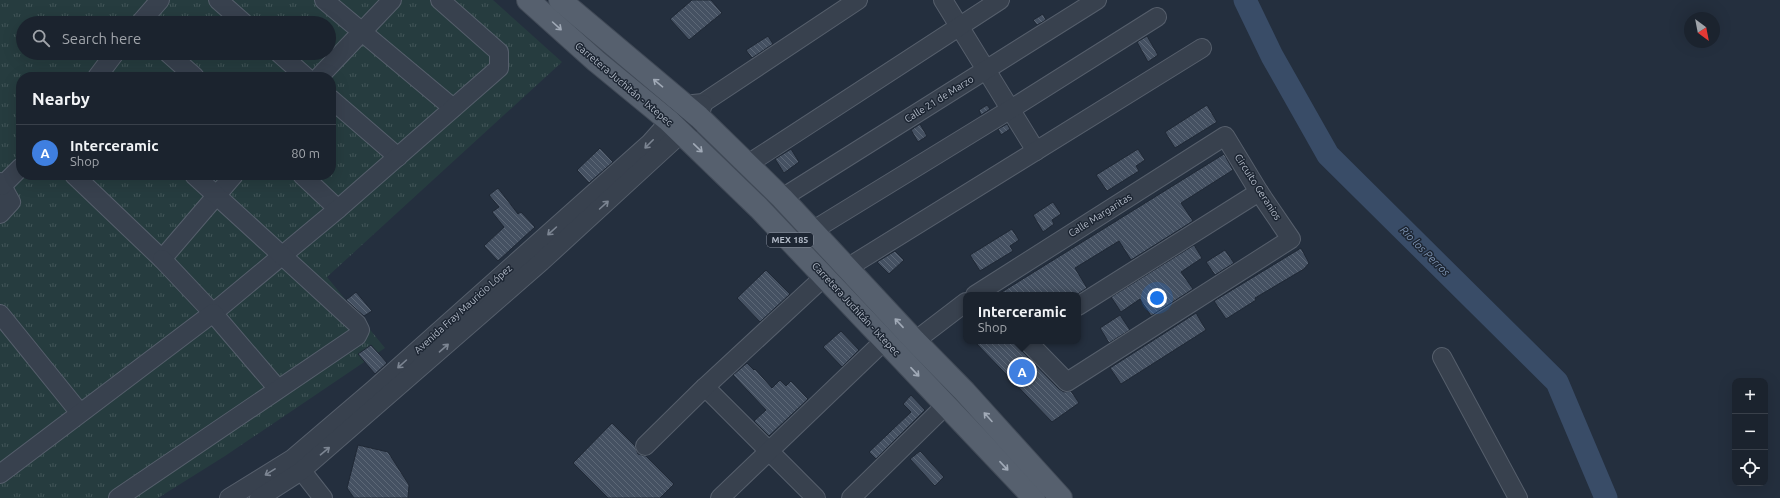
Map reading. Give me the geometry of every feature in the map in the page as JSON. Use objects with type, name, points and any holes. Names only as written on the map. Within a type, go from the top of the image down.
[{"type":"main road","name":"Carretera Juchitán - Ixtepec","points":[[528,0],[596,61],[676,127],[759,208],[1034,498]]},
{"type":"main road","name":"MEX 185","points":[[560,0],[696,108],[915,341],[965,392],[1061,498]]},
{"type":"street","points":[[146,16],[160,0]]},
{"type":"street","points":[[218,0],[236,16]]},
{"type":"street","points":[[324,0],[453,108]]},
{"type":"street","points":[[336,60],[392,0]]},
{"type":"street","points":[[1,471],[213,313],[282,257],[499,68],[499,52],[440,0]]},
{"type":"street","name":"Avenida Fray Mauricio López","points":[[259,498],[296,465],[374,389],[650,143],[676,127],[696,108],[858,0]]},
{"type":"street","points":[[943,0],[1036,151]]},
{"type":"street","points":[[748,164],[1000,0]]},
{"type":"street","name":"Calle 21 de Marzo","points":[[782,198],[1097,0]]},
{"type":"street","points":[[812,231],[1157,17]]},
{"type":"street","points":[[847,268],[1202,48]]},
{"type":"street","points":[[101,72],[110,60]]},
{"type":"street","points":[[176,60],[189,72]]},
{"type":"street","points":[[286,60],[300,72]]},
{"type":"street","points":[[324,72],[336,60]]},
{"type":"street","points":[[336,103],[398,157]]},
{"type":"street","name":"Circuito Geranios","points":[[1030,344],[1067,382],[1291,239],[1259,192],[1225,136]]},
{"type":"street","name":"Calle Margaritas","points":[[982,292],[1225,136]]},
{"type":"street","points":[[0,214],[11,202],[1,184],[16,171]]},
{"type":"street","points":[[79,180],[162,259],[213,313],[278,389]]},
{"type":"street","points":[[118,498],[357,336],[360,330],[357,324],[282,257],[200,180]]},
{"type":"street","points":[[162,259],[230,180]]},
{"type":"street","points":[[307,180],[338,209]]},
{"type":"street","points":[[1081,304],[1259,192]]},
{"type":"street","points":[[645,446],[705,387],[825,276]]},
{"type":"street","name":"Calle Margaritas","points":[[915,341],[963,306]]},
{"type":"street","points":[[0,314],[80,413]]},
{"type":"street","points":[[720,498],[885,340]]},
{"type":"street","points":[[1442,357],[1518,498]]},
{"type":"street","points":[[705,387],[816,498]]},
{"type":"street","points":[[851,498],[946,405]]},
{"type":"street","points":[[296,465],[323,498]]},
{"type":"street","name":"Avenida Fray Mauricio López","points":[[229,498],[296,465]]},
{"type":"green space","points":[[0,0],[493,0],[562,62],[327,277],[385,348],[225,456],[158,498],[0,498]]},
{"type":"building","points":[[692,0],[711,0],[722,13],[689,40],[670,19]]},
{"type":"building","points":[[1043,14],[1046,20],[1037,25],[1033,20]]},
{"type":"building","points":[[768,36],[773,44],[752,58],[746,50]]},
{"type":"building","points":[[1147,36],[1158,55],[1148,62],[1137,42]]},
{"type":"building","points":[[987,105],[990,109],[981,115],[979,110]]},
{"type":"building","points":[[1207,105],[1217,122],[1175,148],[1165,132]]},
{"type":"building","points":[[920,124],[927,136],[918,142],[911,130]]},
{"type":"building","points":[[1007,124],[1010,129],[1001,135],[998,129]]},
{"type":"building","points":[[600,148],[613,162],[589,183],[577,170]]},
{"type":"building","points":[[791,149],[799,162],[784,173],[775,159]]},
{"type":"building","points":[[1138,149],[1145,160],[1136,166],[1139,171],[1107,191],[1096,175]]},
{"type":"building","points":[[1224,154],[1233,170],[1181,203],[1193,221],[1131,260],[1119,241],[1075,268],[1087,288],[1081,292],[1002,292]]},
{"type":"building","points":[[498,188],[518,214],[521,212],[535,227],[498,261],[484,246],[504,227],[492,212],[499,207],[489,195]]},
{"type":"building","points":[[1053,202],[1061,214],[1052,220],[1054,224],[1043,232],[1033,215]]},
{"type":"building","points":[[1012,229],[1019,240],[1010,246],[1013,251],[980,271],[970,255]]},
{"type":"building","points":[[1194,245],[1202,258],[1181,272],[1193,289],[1151,316],[1140,299],[1121,312],[1111,297]]},
{"type":"building","points":[[1301,248],[1309,263],[1304,269],[1255,298],[1256,300],[1226,319],[1214,301]]},
{"type":"building","points":[[1225,250],[1234,263],[1215,275],[1206,262]]},
{"type":"building","points":[[895,251],[904,260],[889,274],[877,262]]},
{"type":"building","points":[[766,270],[790,294],[760,322],[737,298]]},
{"type":"building","points":[[356,292],[372,311],[364,316],[346,300]]},
{"type":"building","points":[[1196,313],[1206,330],[1121,384],[1110,368]]},
{"type":"building","points":[[1120,315],[1130,330],[1109,343],[1100,328]]},
{"type":"building","points":[[841,331],[859,350],[842,367],[823,347]]},
{"type":"building","points":[[977,344],[1018,344],[1019,348],[1059,389],[1064,392],[1071,391],[1079,403],[1052,422]]},
{"type":"building","points":[[371,345],[387,363],[375,374],[358,354]]},
{"type":"building","points":[[747,363],[754,370],[755,369],[772,388],[780,380],[786,386],[791,381],[808,399],[769,436],[754,421],[766,410],[733,375]]},
{"type":"building","points":[[911,395],[925,410],[876,459],[869,452],[911,412],[903,404]]},
{"type":"building","points":[[612,423],[635,446],[638,454],[646,456],[674,484],[660,498],[608,498],[573,463]]},
{"type":"building","points":[[358,445],[388,452],[409,485],[408,498],[354,498],[347,488]]},
{"type":"building","points":[[920,451],[944,477],[935,486],[910,459]]},
{"type":"waterway","name":"Rio los Perros","points":[[1245,0],[1272,56],[1328,155],[1557,382],[1606,498]]},
{"type":"place","name":"Interceramic","points":[[1022,372]]}]
